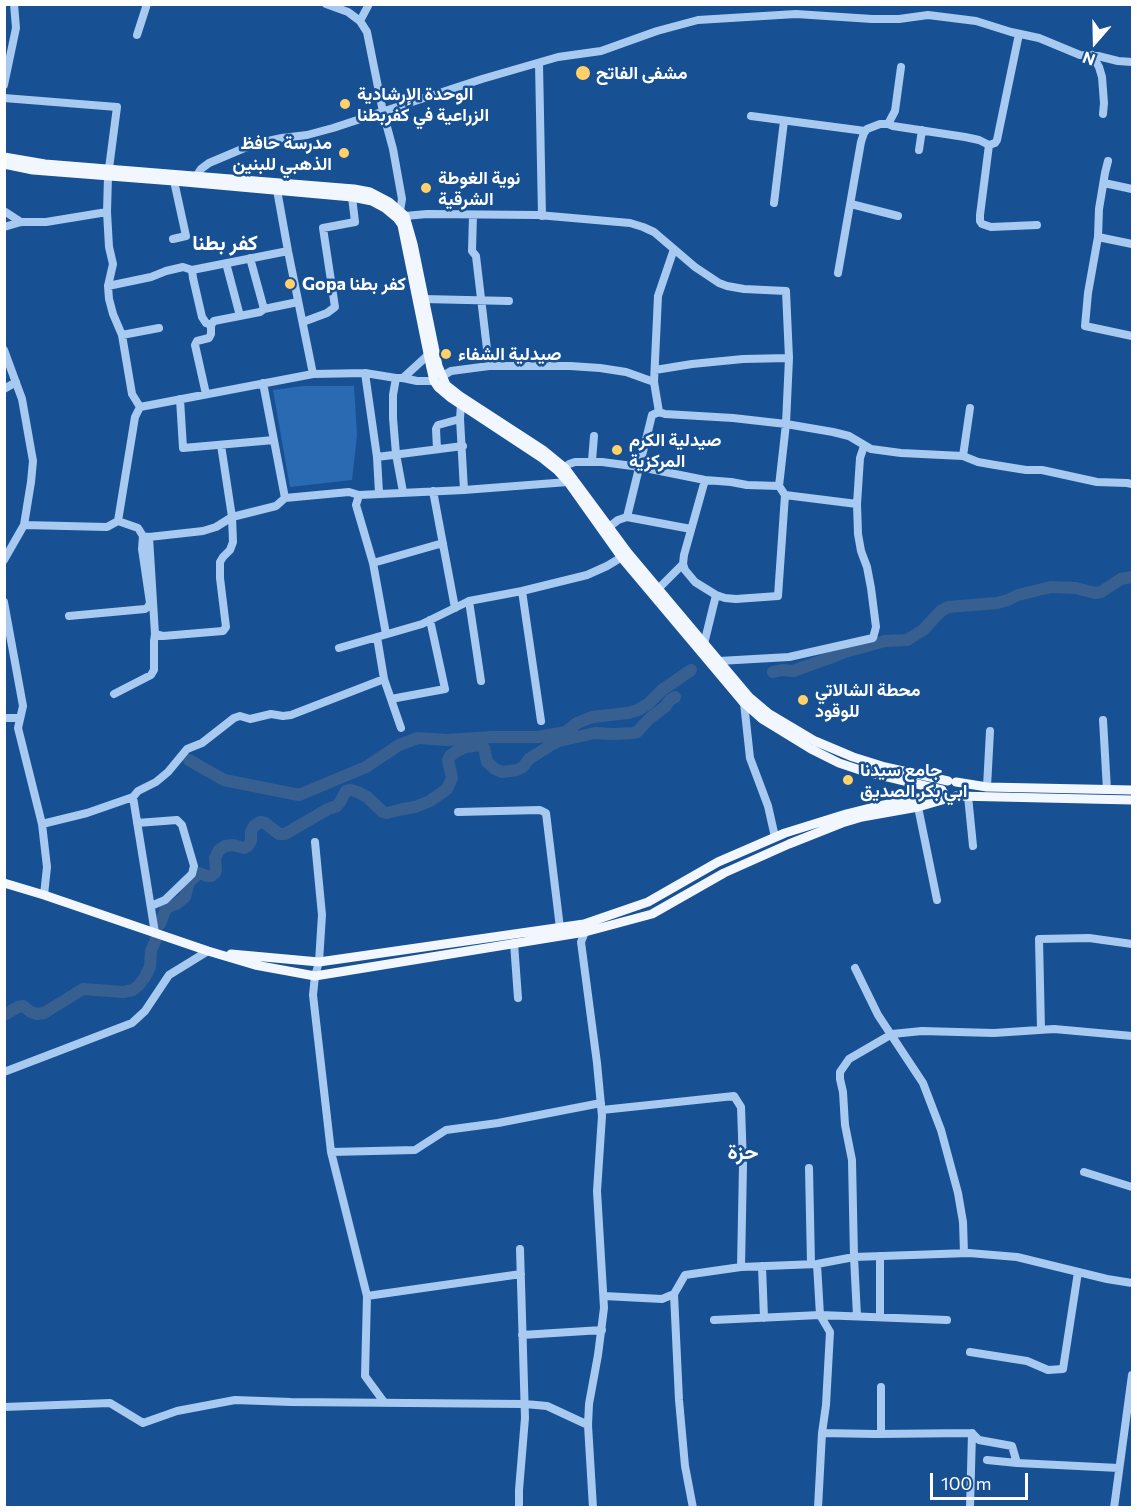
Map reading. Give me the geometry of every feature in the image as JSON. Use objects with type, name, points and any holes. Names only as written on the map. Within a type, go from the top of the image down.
[{"type":"main road","points":[[4,157],[174,181],[352,197],[379,204],[391,212],[402,225],[429,355],[444,393],[570,479],[609,527],[625,555],[750,697],[768,713],[815,741],[853,757],[916,774],[987,787],[1132,790]]},
{"type":"main road","points":[[4,164],[33,171],[197,175],[354,189],[381,196],[402,213],[413,244],[438,378],[460,396],[555,458],[565,468],[570,479],[625,555],[744,703],[762,719],[839,763],[948,794],[1132,800]]},
{"type":"main road","points":[[948,794],[944,784],[952,781]]},
{"type":"main road","points":[[4,883],[208,951],[255,965],[315,976],[514,944],[652,914],[724,873],[842,823],[918,807],[960,789],[952,781]]},
{"type":"main road","points":[[585,928],[648,902],[718,862],[775,837],[855,811],[948,794]]},
{"type":"main road","points":[[208,951],[319,962],[560,928],[573,930]]},
{"type":"street","points":[[5,81],[16,28],[14,4]]},
{"type":"street","points":[[137,34],[147,4]]},
{"type":"street","points":[[326,4],[348,12],[360,21],[367,32],[383,112],[393,148],[402,199],[402,213],[542,216],[630,223],[654,232],[695,267],[719,283],[744,289],[786,291],[789,358],[786,424],[779,486],[784,495],[778,596],[736,600],[716,595],[695,582],[685,570],[684,555],[705,480]]},
{"type":"street","points":[[360,21],[369,4]]},
{"type":"street","points":[[197,175],[209,163],[254,144],[316,132],[482,79],[558,57],[601,51],[668,27],[698,20],[796,14],[872,19],[928,15],[976,21],[1039,39],[1080,55],[1132,62]]},
{"type":"street","points":[[751,116],[865,131],[888,124],[979,140],[989,145],[998,140],[1019,34]]},
{"type":"street","points":[[1092,55],[1102,77],[1103,114]]},
{"type":"street","points":[[539,63],[542,216]]},
{"type":"street","points":[[888,124],[895,111],[901,67]]},
{"type":"street","points":[[4,98],[117,107],[109,172],[107,212],[109,247],[113,264],[108,286],[113,314],[122,335],[132,394],[140,406]]},
{"type":"street","points":[[774,203],[784,121]]},
{"type":"street","points":[[919,150],[922,130]]},
{"type":"street","points":[[838,273],[861,142],[865,131]]},
{"type":"street","points":[[989,145],[980,221],[982,224],[991,226],[1037,225]]},
{"type":"street","points":[[1108,161],[1099,209],[1098,237],[1088,293],[1085,326],[1132,336]]},
{"type":"street","points":[[173,239],[186,236],[174,181]]},
{"type":"street","points":[[1104,183],[1132,189]]},
{"type":"street","points":[[277,190],[313,374]]},
{"type":"street","points":[[303,322],[327,314],[335,307],[323,228],[355,222],[352,197]]},
{"type":"street","points":[[851,204],[898,216]]},
{"type":"street","points":[[4,211],[21,222]]},
{"type":"street","points":[[4,227],[21,222],[46,222],[107,212]]},
{"type":"street","points":[[473,215],[472,251],[476,256],[489,366]]},
{"type":"street","points":[[1098,237],[1132,244]]},
{"type":"street","points":[[659,412],[654,382],[658,296],[674,249]]},
{"type":"street","points":[[108,286],[151,277],[183,267],[192,270],[288,251]]},
{"type":"street","points":[[250,258],[264,309]]},
{"type":"street","points":[[226,263],[240,316]]},
{"type":"street","points":[[192,270],[201,316],[206,323],[211,325]]},
{"type":"street","points":[[424,299],[509,301]]},
{"type":"street","points":[[206,394],[195,345],[197,341],[209,338],[214,321],[298,302]]},
{"type":"street","points":[[122,335],[159,328]]},
{"type":"street","points":[[4,350],[22,399],[33,460],[24,525],[4,560]]},
{"type":"street","points":[[403,492],[396,454],[393,395],[399,378],[429,355]]},
{"type":"street","points":[[655,370],[732,360],[789,358]]},
{"type":"street","points":[[140,406],[313,374],[365,374],[417,381],[438,378],[452,371],[489,366],[570,366],[626,372],[654,382]]},
{"type":"street","points":[[365,374],[377,457],[379,493]]},
{"type":"street","points":[[4,389],[16,382]]},
{"type":"street","points":[[263,383],[285,498]]},
{"type":"street","points":[[180,399],[183,448],[274,440]]},
{"type":"street","points":[[461,404],[464,490]]},
{"type":"street","points":[[118,521],[135,417],[140,406]]},
{"type":"street","points":[[963,456],[970,408]]},
{"type":"street","points":[[627,517],[652,415],[659,412],[786,424],[849,436],[871,449],[963,456],[978,462],[1026,470],[1042,470],[1097,482],[1132,484]]},
{"type":"street","points":[[437,449],[436,429],[438,425],[460,419]]},
{"type":"street","points":[[592,461],[594,436]]},
{"type":"street","points":[[155,634],[163,636],[222,631],[226,627],[220,562],[230,550],[233,542],[232,517],[221,445]]},
{"type":"street","points":[[377,457],[462,446]]},
{"type":"street","points":[[719,661],[789,657],[873,638],[876,627],[867,567],[858,534],[860,458],[864,446]]},
{"type":"street","points":[[565,468],[575,462],[592,461],[640,467],[705,480],[779,486]]},
{"type":"street","points":[[146,537],[203,531],[216,527],[232,517],[276,506],[285,498],[349,492],[358,495],[464,490],[570,479]]},
{"type":"street","points":[[433,491],[455,608]]},
{"type":"street","points":[[358,495],[356,504],[373,563],[386,634]]},
{"type":"street","points":[[784,495],[857,504]]},
{"type":"street","points":[[609,527],[627,517],[691,529]]},
{"type":"street","points":[[24,525],[107,527],[118,521],[138,528],[146,537],[155,634],[154,670],[151,675],[114,694]]},
{"type":"street","points":[[69,616],[148,607],[150,603],[142,549],[146,537]]},
{"type":"street","points":[[373,563],[443,543]]},
{"type":"street","points":[[339,648],[422,624],[469,601],[522,591],[587,574],[625,555]]},
{"type":"street","points":[[658,590],[684,564]]},
{"type":"street","points":[[522,591],[541,722]]},
{"type":"street","points":[[704,644],[716,595]]},
{"type":"street","points":[[469,601],[481,681]]},
{"type":"street","points":[[4,602],[23,706],[18,728],[42,824],[47,867],[44,895]]},
{"type":"street","points":[[391,699],[445,689],[430,620]]},
{"type":"street","points":[[376,637],[384,679],[401,728]]},
{"type":"street","points":[[42,824],[87,813],[133,797],[138,791],[156,782],[168,772],[187,749],[202,743],[234,718],[240,716],[250,720],[271,714],[291,715],[384,679]]},
{"type":"street","points":[[744,703],[750,758],[768,806],[775,837]]},
{"type":"street","points":[[4,718],[20,718]]},
{"type":"street","points":[[1103,720],[1107,790]]},
{"type":"street","points":[[987,787],[990,731]]},
{"type":"street","points":[[968,796],[973,846]]},
{"type":"street","points":[[133,797],[155,933]]},
{"type":"street","points":[[918,807],[937,900]]},
{"type":"street","points":[[458,812],[540,810],[546,813],[560,928]]},
{"type":"street","points":[[137,823],[177,820],[182,825],[194,866],[192,874],[165,900],[151,906]]},
{"type":"street","points":[[315,842],[322,915],[319,962],[313,995],[331,1152],[367,1296],[365,1376],[384,1402]]},
{"type":"street","points":[[585,928],[581,942],[601,1107],[597,1191],[604,1296],[602,1330],[589,1404],[588,1425],[593,1508]]},
{"type":"street","points":[[573,930],[581,942]]},
{"type":"street","points":[[1041,1030],[1039,939],[1089,938],[1132,944]]},
{"type":"street","points":[[514,944],[518,998]]},
{"type":"street","points":[[4,1072],[132,1023],[144,1011],[169,975],[208,951]]},
{"type":"street","points":[[855,968],[878,1015],[923,1083],[941,1130],[958,1193],[963,1222],[964,1253]]},
{"type":"street","points":[[857,1316],[852,1160],[845,1125],[840,1072],[849,1059],[892,1034],[922,1031],[994,1033],[1054,1029],[1132,1036]]},
{"type":"street","points":[[331,1152],[415,1150],[446,1130],[601,1107],[734,1096],[741,1107],[742,1130],[741,1267]]},
{"type":"street","points":[[809,1168],[814,1264],[820,1315],[830,1332],[818,1508]]},
{"type":"street","points":[[1084,1172],[1132,1187]]},
{"type":"street","points":[[519,1508],[525,1418],[520,1249]]},
{"type":"street","points":[[693,1508],[685,1466],[679,1400],[674,1294],[685,1275],[741,1267],[814,1264],[854,1257],[964,1253],[1017,1257],[1107,1280],[1132,1283]]},
{"type":"street","points":[[880,1256],[880,1317]]},
{"type":"street","points":[[762,1266],[764,1318]]},
{"type":"street","points":[[970,1352],[1027,1361],[1048,1370],[1063,1369],[1078,1272]]},
{"type":"street","points":[[367,1296],[521,1274]]},
{"type":"street","points":[[604,1296],[662,1299],[674,1294]]},
{"type":"street","points":[[714,1320],[820,1315],[947,1320]]},
{"type":"street","points":[[522,1335],[602,1330]]},
{"type":"street","points":[[1114,1508],[1132,1375]]},
{"type":"street","points":[[880,1387],[881,1434]]},
{"type":"street","points":[[4,1407],[110,1403],[143,1423],[177,1411],[235,1400],[525,1404],[547,1407],[588,1425]]},
{"type":"street","points":[[822,1433],[972,1432]]},
{"type":"street","points":[[972,1432],[983,1442],[1010,1445],[1017,1463]]},
{"type":"street","points":[[970,1508],[972,1432]]},
{"type":"street","points":[[987,1460],[1119,1468]]},
{"type":"shaded area","points":[[303,386],[354,386],[357,435],[352,480],[290,487],[273,390]]},
{"type":"waterway","points":[[773,672],[793,671],[845,652],[885,641],[907,640],[923,630],[948,607],[997,603],[1051,587],[1076,588],[1095,593],[1101,592],[1121,579],[1132,577]]},
{"type":"waterway","points":[[189,760],[224,780],[299,795],[366,767],[399,745],[418,738],[447,740],[538,737],[566,732],[577,723],[592,717],[638,710],[691,670]]},
{"type":"waterway","points":[[160,924],[166,908],[185,897],[189,882],[199,873],[207,876],[215,873],[215,858],[219,850],[225,846],[233,845],[244,848],[248,846],[251,841],[251,832],[260,822],[265,823],[279,834],[285,834],[337,806],[346,791],[351,790],[367,797],[383,812],[415,807],[430,801],[447,789],[452,778],[448,760],[450,756],[466,747],[480,745],[484,748],[487,762],[495,769],[502,772],[517,770],[523,767],[529,759],[559,741],[595,733],[637,732],[675,697]]},
{"type":"waterway","points":[[4,1015],[23,1006],[31,1012],[44,1013],[83,989],[123,992],[133,990],[145,977],[150,967],[151,951],[156,939]]},
{"type":"place","name":"مشفى الفاتح","points":[[583,73]]},
{"type":"place","name":"الوحدة الإرشادية الزراعية في كفربطنا","points":[[345,104]]},
{"type":"place","name":"مدرسة حافظ الذهبي للبنين","points":[[344,153]]},
{"type":"place","name":"نوية الغوطة الشرقية","points":[[426,188]]},
{"type":"place","name":"Gopa كفر بطنا","points":[[290,284]]},
{"type":"place","name":"صيدلية الشفاء","points":[[446,354]]},
{"type":"place","name":"صيدلية الكرم المركزية","points":[[617,450]]},
{"type":"place","name":"محطة الشالاتي للوقود","points":[[803,700]]},
{"type":"place","name":"جامع سيدنا ابي بكر الصديق","points":[[848,780]]},
{"type":"district","name":"كفر بطنا","points":[[225,243]]},
{"type":"district","name":"حزة","points":[[743,1152]]}]
